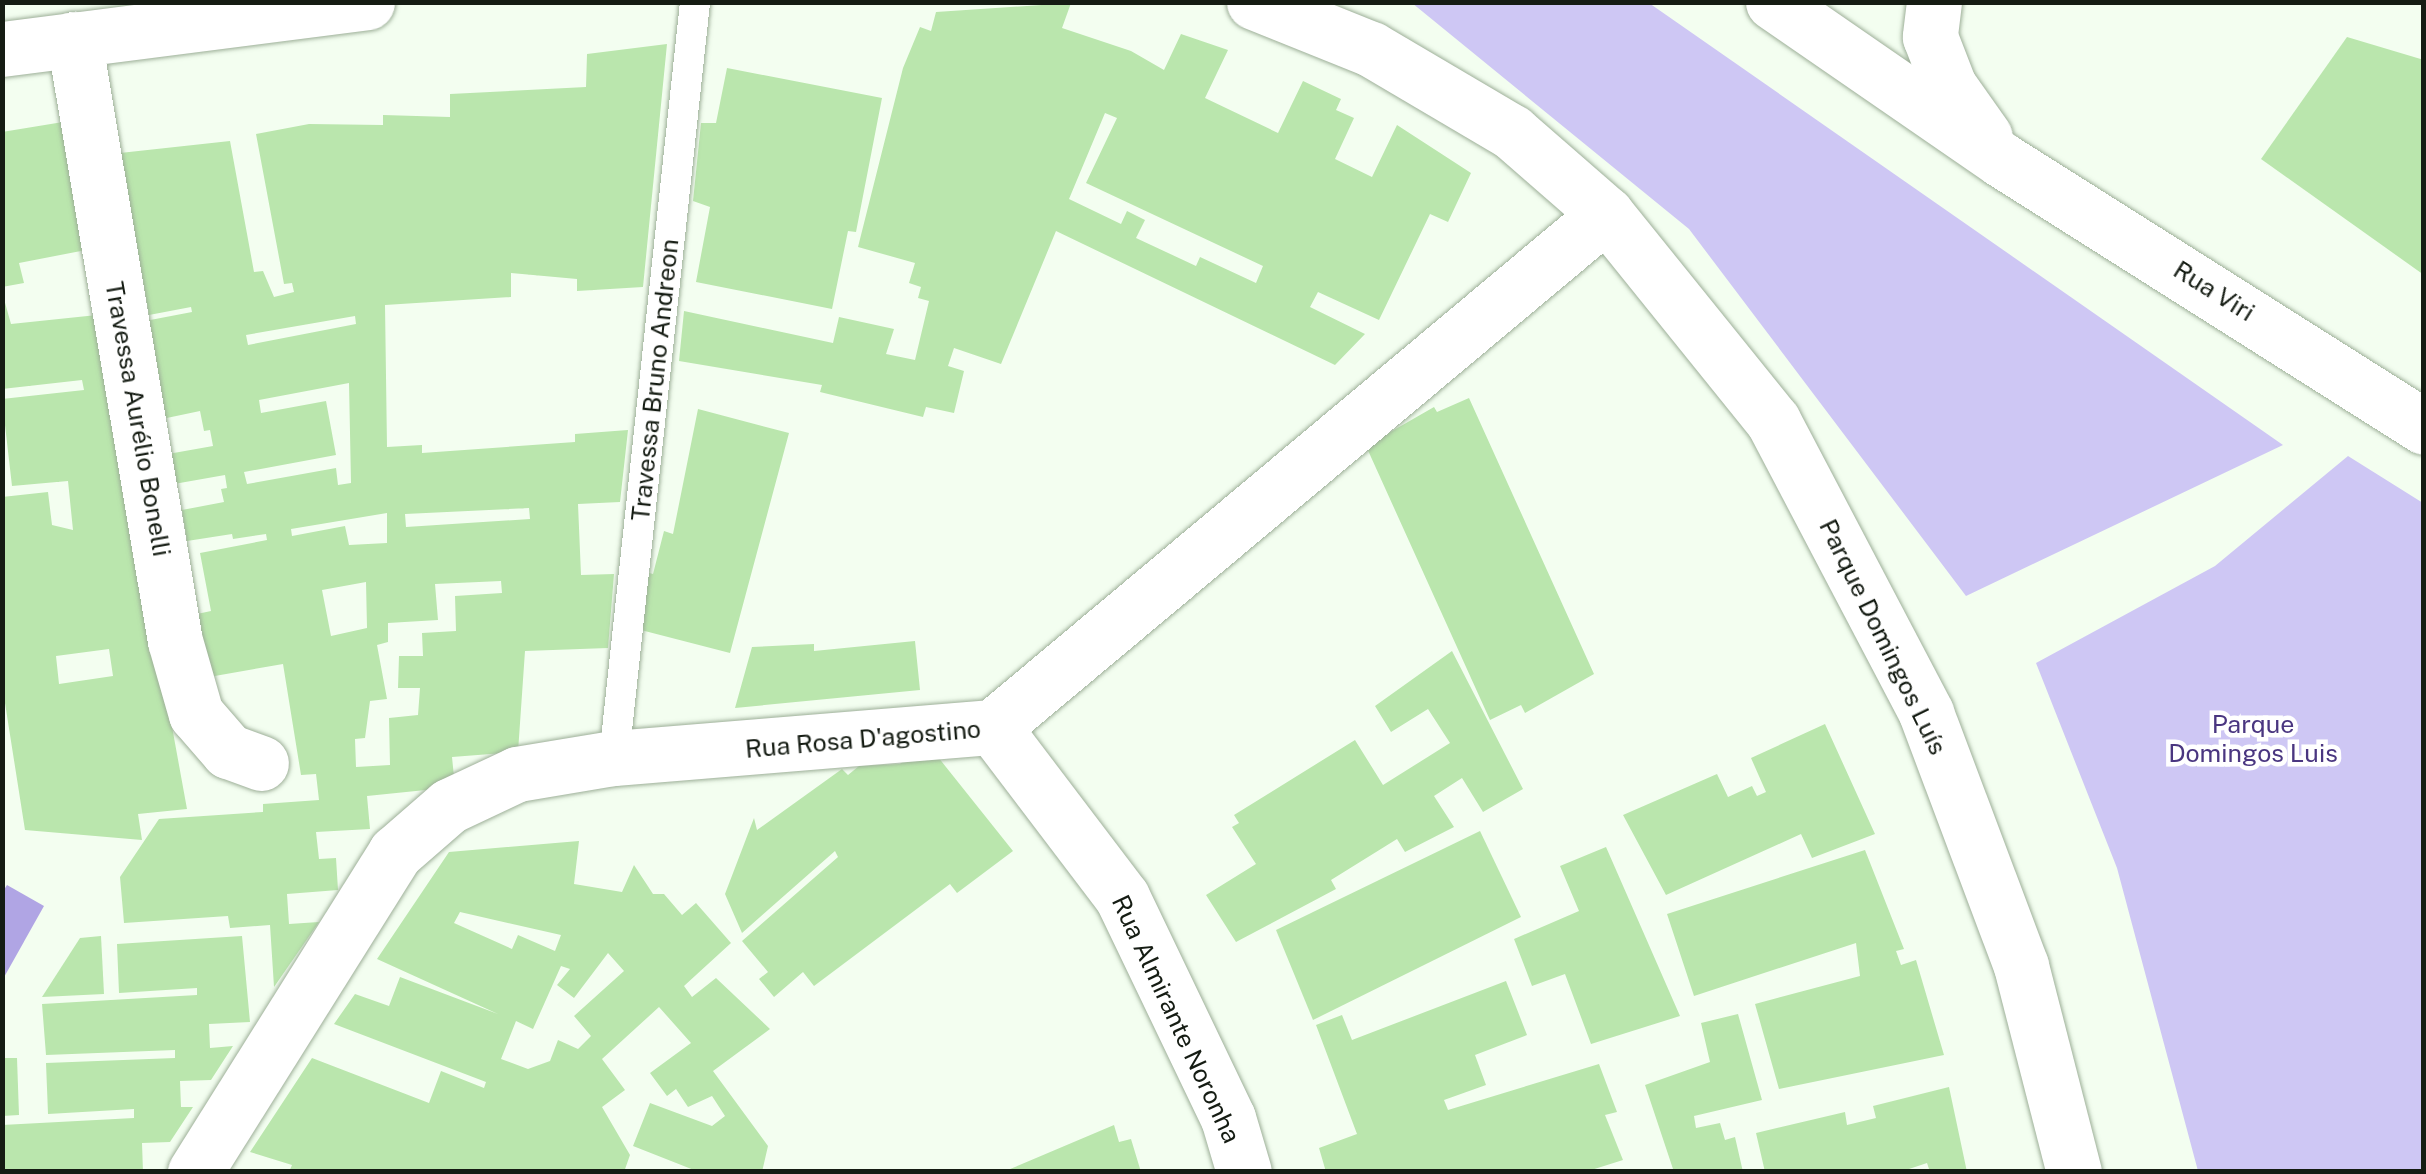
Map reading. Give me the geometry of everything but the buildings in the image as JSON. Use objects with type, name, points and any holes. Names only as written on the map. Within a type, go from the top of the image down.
[{"type":"street","points":[[2,49],[368,2]]},
{"type":"street","name":"Parque Domingos Luís","points":[[1254,2],[1371,49],[1512,132],[1606,214],[1773,421],[1926,713],[2021,966],[2074,1172]]},
{"type":"street","name":"Rua Viri","points":[[1773,2],[2002,160],[2424,427]]},
{"type":"street","name":"Rua Viri","points":[[1934,2],[1930,38],[1949,86],[2002,160]]},
{"type":"street","name":"Travessa Aurélio Bonelli","points":[[74,38],[175,641],[196,714],[228,751],[261,762]]},
{"type":"street","name":"Rua Rosa D'agostino","points":[[195,1172],[395,854],[449,806],[517,774],[614,758],[993,726],[1606,214]]},
{"type":"street","name":"Rua Almirante Noronha","points":[[993,726],[1122,897],[1228,1118],[1244,1172]]},
{"type":"lane","name":"Travessa Bruno Andreon","points":[[614,758],[695,2]]},
{"type":"green space","points":[[1412,3],[1649,3],[2283,445],[1966,596],[1689,229]]},
{"type":"green space","name":"Parque Domingos Luis","points":[[2348,456],[2423,503],[2423,1171],[2198,1171],[2117,868],[2036,663],[2215,566]]},
{"type":"shaded area","points":[[7,885],[44,906],[3,979],[2,893]]}]
